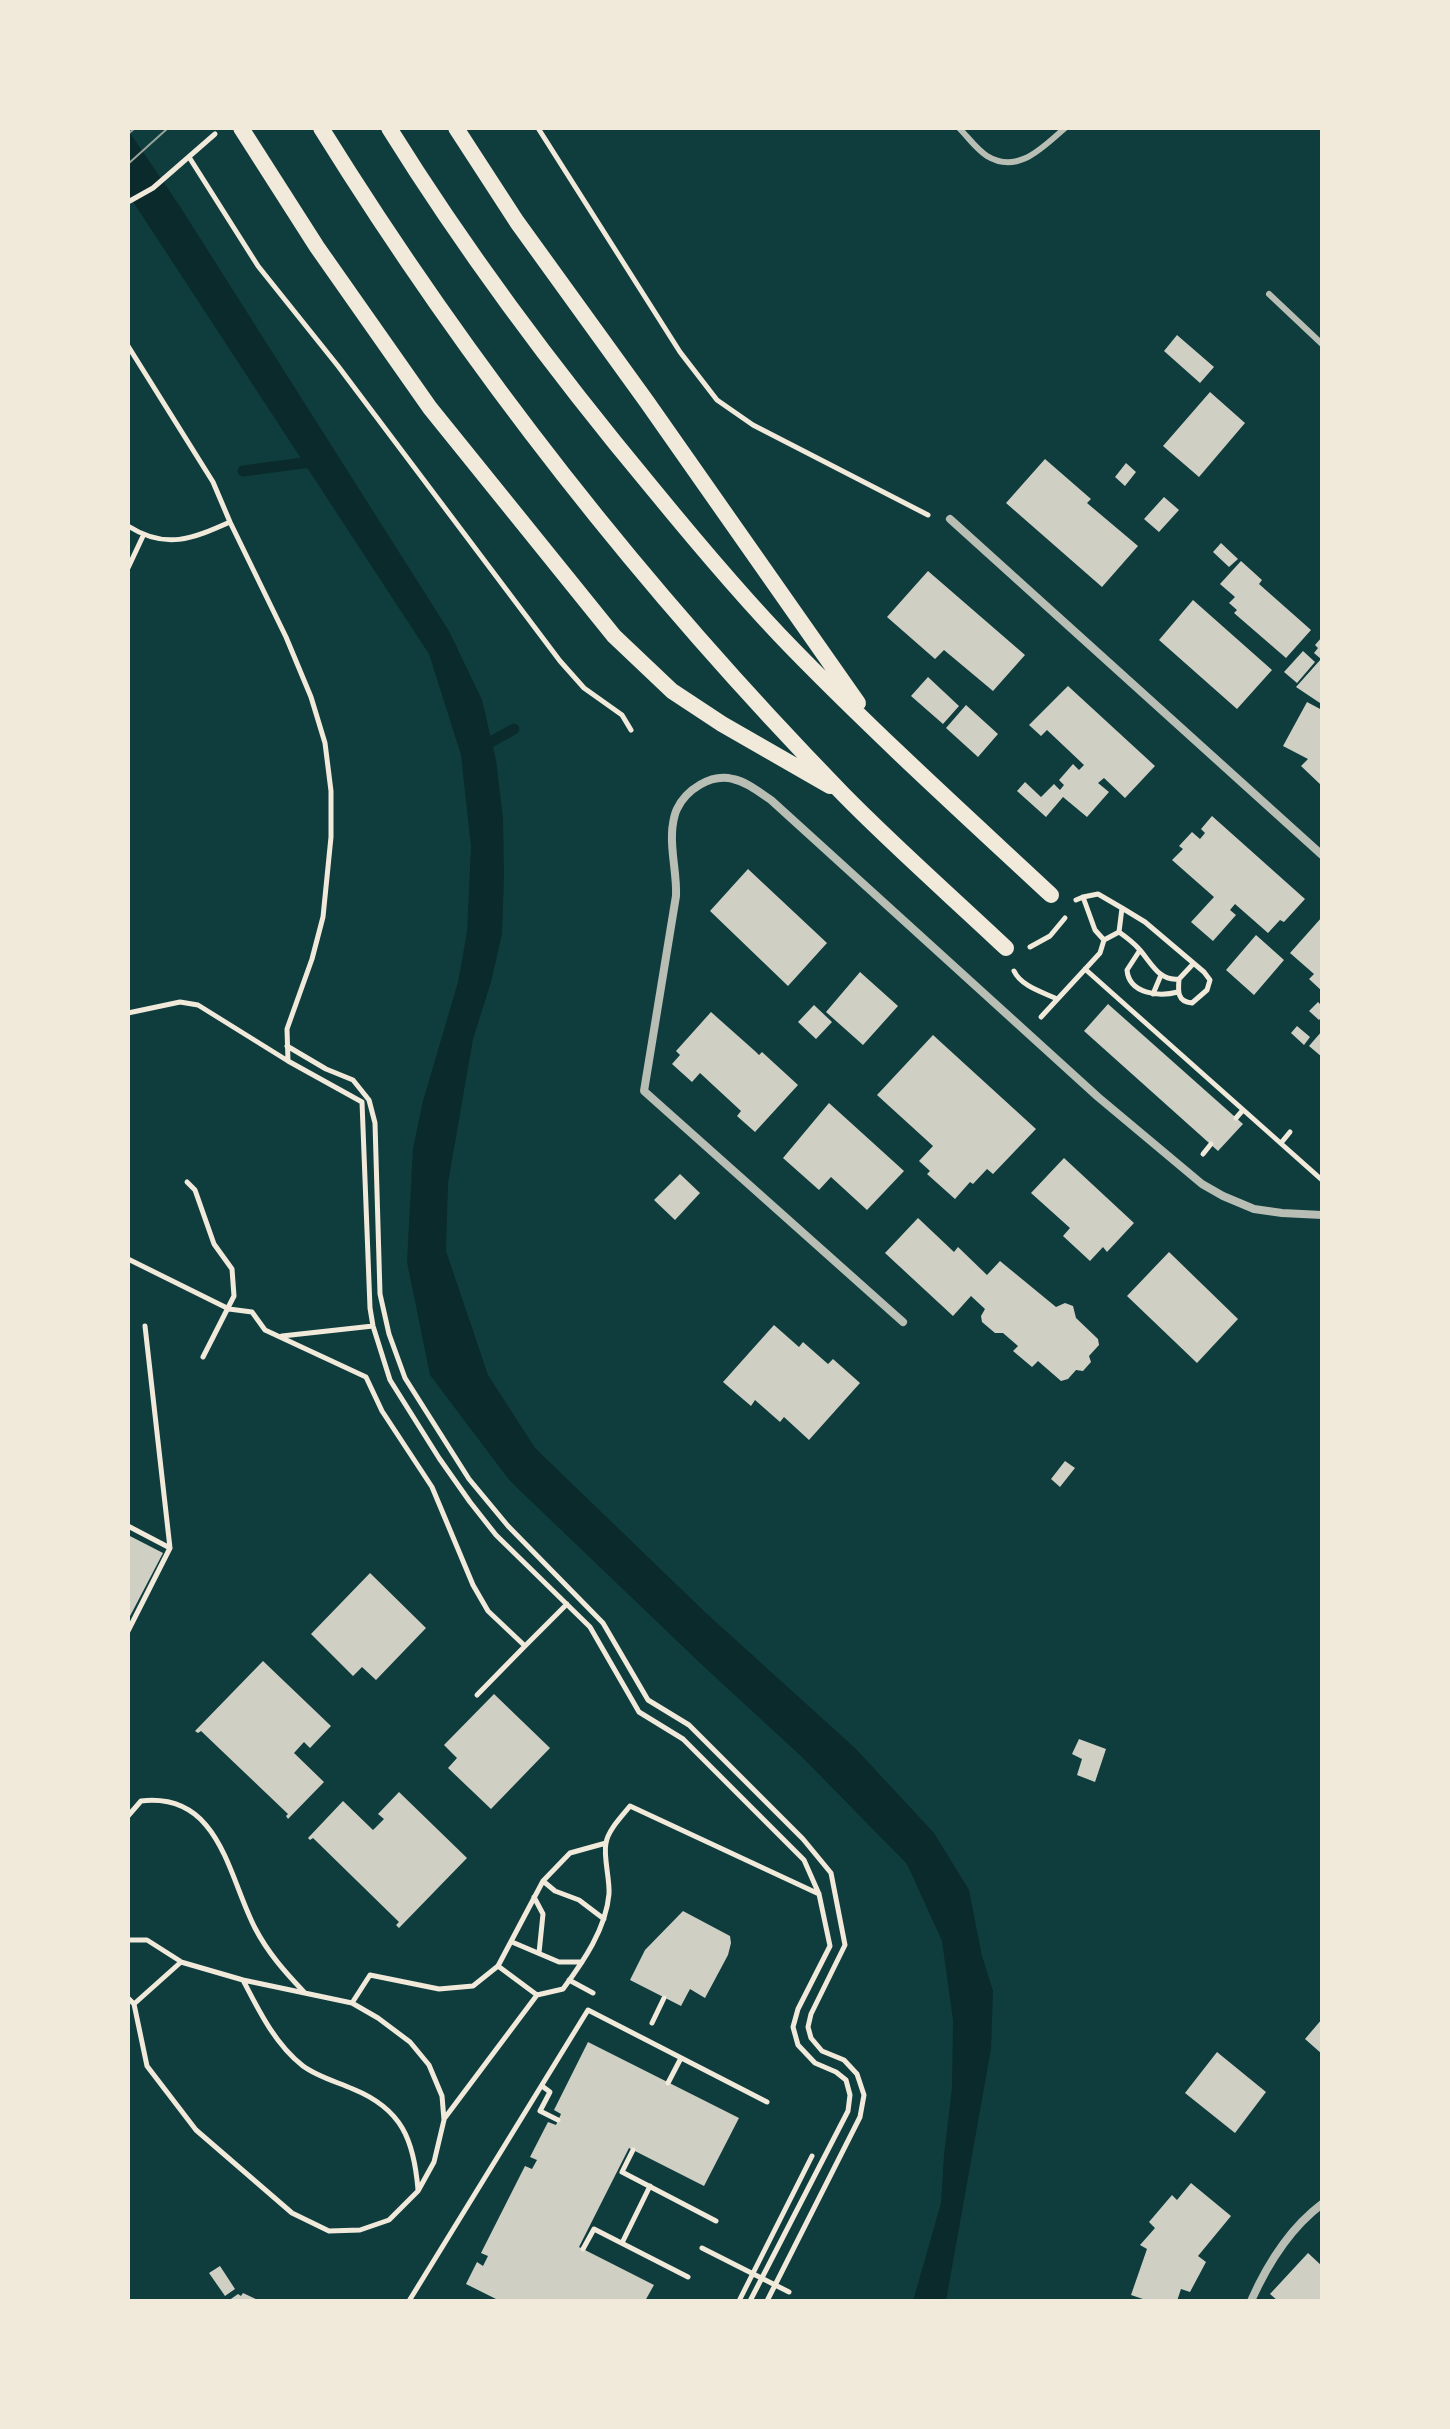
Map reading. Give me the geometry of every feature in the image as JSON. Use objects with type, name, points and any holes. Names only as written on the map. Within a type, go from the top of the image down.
[{"type":"main road","points":[[241,128],[317,247],[430,408],[614,636],[672,691],[722,724],[845,795]]},
{"type":"main road","points":[[321,128],[371,209],[448,320],[593,514],[745,690],[845,795],[1014,951]]},
{"type":"main road","points":[[389,128],[559,373],[717,566],[780,636],[884,741],[1051,895]]},
{"type":"main road","points":[[456,128],[517,222],[884,741]]},
{"type":"street","points":[[950,519],[1322,855]]},
{"type":"street","points":[[903,1322],[644,1091],[676,896],[672,835],[676,810],[702,783],[712,779],[730,777],[756,789],[782,810],[1098,1097],[1202,1184],[1254,1209],[1322,1215]]},
{"type":"street","points":[[1251,2301],[1280,2248],[1306,2216],[1322,2204]]},
{"type":"lane","points":[[959,128],[988,157],[1010,162],[1032,156],[1065,128]]},
{"type":"lane","points":[[1269,294],[1322,344]]},
{"type":"path","points":[[538,128],[680,352],[717,400],[740,418],[793,446],[929,515],[950,519]]},
{"type":"path","points":[[128,202],[153,188],[209,139]]},
{"type":"path","points":[[189,157],[258,266],[338,366],[560,661],[584,688],[622,715],[631,730]]},
{"type":"path","points":[[128,346],[213,482],[286,637],[311,697],[325,743],[331,791],[331,837],[323,917],[287,1029],[288,1061]]},
{"type":"path","points":[[128,526],[156,540],[177,541],[230,522]]},
{"type":"path","points":[[128,568],[143,536]]},
{"type":"path","points":[[1014,951],[1050,936],[1059,928],[1075,900],[1098,894],[1145,922],[1209,977],[1209,986],[1192,1003],[1184,1002],[1178,992],[1179,979],[1193,964]]},
{"type":"path","points":[[1083,897],[1095,930],[1104,940]]},
{"type":"path","points":[[1119,932],[1122,908]]},
{"type":"path","points":[[1040,1018],[1100,953],[1104,940],[1119,932]]},
{"type":"path","points":[[1119,932],[1140,950],[1161,975],[1179,979]]},
{"type":"path","points":[[1140,950],[1129,964],[1127,976],[1136,987],[1153,994],[1178,992]]},
{"type":"path","points":[[1017,963],[1014,971],[1022,982],[1057,999]]},
{"type":"path","points":[[1085,969],[1322,1180]]},
{"type":"path","points":[[1153,994],[1161,975]]},
{"type":"path","points":[[128,1013],[180,1002],[198,1005],[362,1102],[370,1308],[390,1380],[446,1469],[496,1535],[590,1627],[639,1712],[683,1739],[804,1860],[819,1894],[830,1946],[798,2009],[793,2027],[798,2045],[815,2063],[846,2080],[850,2095],[848,2111],[750,2301]]},
{"type":"path","points":[[287,1046],[326,1069],[353,1080],[369,1100],[375,1123],[380,1294],[389,1334],[412,1391],[469,1479],[516,1535],[603,1623],[648,1700],[689,1725],[803,1839],[831,1873],[845,1945],[811,2014],[808,2027],[811,2038],[822,2051],[844,2060],[857,2074],[864,2095],[860,2117],[767,2301]]},
{"type":"path","points":[[1236,1118],[1243,1110]]},
{"type":"path","points":[[1281,1143],[1290,1132]]},
{"type":"path","points":[[1203,1154],[1211,1144]]},
{"type":"path","points":[[187,1182],[195,1190],[214,1244],[232,1269],[234,1296],[203,1357]]},
{"type":"path","points":[[128,1259],[229,1309],[252,1312],[265,1330],[366,1377],[382,1411],[432,1487],[473,1585],[488,1611],[525,1646]]},
{"type":"path","points":[[128,1631],[170,1548],[145,1326]]},
{"type":"path","points":[[279,1336],[373,1326]]},
{"type":"path","points":[[128,1526],[170,1548]]},
{"type":"path","points":[[477,1695],[567,1604]]},
{"type":"path","points":[[128,1816],[141,1801],[159,1799],[201,1818],[226,1854],[261,1938],[275,1961],[305,1993]]},
{"type":"path","points":[[444,2120],[537,1995],[563,1989],[583,1962],[604,1919],[609,1893],[606,1843],[630,1806],[819,1894]]},
{"type":"path","points":[[352,2003],[370,1975],[439,1989],[473,1986],[498,1966],[543,1881],[570,1853],[606,1843]]},
{"type":"path","points":[[543,1881],[555,1891],[579,1900],[604,1919]]},
{"type":"path","points":[[534,1897],[543,1914],[539,1953]]},
{"type":"path","points":[[128,1940],[147,1940],[181,1962],[243,1980],[352,2003],[410,2042],[429,2065],[442,2096],[444,2120],[434,2162],[418,2191],[389,2220],[360,2230],[329,2231],[292,2213],[196,2130],[147,2066],[134,2004],[128,1998]]},
{"type":"path","points":[[511,1941],[559,1962],[583,1962]]},
{"type":"path","points":[[134,2004],[181,1962]]},
{"type":"path","points":[[498,1966],[537,1995]]},
{"type":"path","points":[[243,1980],[264,2020],[287,2053],[306,2068],[363,2093],[386,2108],[403,2127],[415,2156],[418,2191]]},
{"type":"path","points":[[569,1980],[593,1993]]},
{"type":"path","points":[[652,2023],[664,1998]]},
{"type":"path","points":[[409,2301],[588,2010],[767,2102]]},
{"type":"path","points":[[668,2083],[681,2058]]},
{"type":"path","points":[[542,2086],[550,2092],[540,2111],[558,2120]]},
{"type":"path","points":[[633,2150],[622,2172],[716,2221]]},
{"type":"path","points":[[739,2301],[812,2156]]},
{"type":"path","points":[[622,2243],[650,2186]]},
{"type":"path","points":[[583,2249],[594,2229],[688,2277]]},
{"type":"path","points":[[702,2248],[789,2292]]},
{"type":"water","points":[[128,130],[179,205],[449,631],[482,700],[496,760],[503,818],[502,934],[473,1039],[448,1183],[446,1251],[488,1375],[535,1448],[706,1613],[856,1749],[934,1833],[969,1890],[982,1956],[993,1991],[991,2049],[946,2301],[913,2301],[941,2203],[952,2088],[953,2020],[942,1941],[907,1864],[802,1757],[510,1481],[430,1375],[407,1262],[413,1148],[423,1101],[458,982],[467,932],[471,847],[461,755],[429,654],[128,194]]},
{"type":"building","points":[[1177,335],[1214,367],[1200,383],[1164,351]]},
{"type":"building","points":[[1210,392],[1245,423],[1199,477],[1163,446]]},
{"type":"building","points":[[1045,459],[1091,499],[1087,503],[1138,546],[1102,587],[1006,503]]},
{"type":"building","points":[[1126,463],[1136,472],[1125,486],[1115,477]]},
{"type":"building","points":[[1164,497],[1179,510],[1159,532],[1144,519]]},
{"type":"building","points":[[1221,543],[1238,559],[1229,567],[1213,552]]},
{"type":"building","points":[[1241,561],[1262,580],[1259,584],[1311,630],[1286,658],[1234,613],[1237,610],[1229,603],[1235,597],[1220,584]]},
{"type":"building","points":[[928,571],[1025,655],[993,691],[944,650],[935,659],[887,617]]},
{"type":"building","points":[[1193,600],[1272,670],[1237,709],[1159,640]]},
{"type":"building","points":[[1322,637],[1320,703],[1296,687],[1321,659],[1314,653],[1318,648],[1315,645]]},
{"type":"building","points":[[1303,651],[1315,662],[1297,683],[1284,672]]},
{"type":"building","points":[[928,677],[959,706],[943,724],[911,696]]},
{"type":"building","points":[[1068,686],[1155,766],[1125,798],[1104,778],[1098,783],[1109,792],[1087,817],[1063,797],[1046,817],[1017,791],[1025,782],[1041,797],[1054,784],[1060,790],[1064,785],[1059,780],[1073,764],[1079,770],[1084,765],[1047,730],[1041,736],[1029,725]]},
{"type":"building","points":[[1307,702],[1322,710],[1322,786],[1301,766],[1308,759],[1283,746]]},
{"type":"building","points":[[966,705],[998,734],[978,757],[946,728]]},
{"type":"building","points":[[1212,816],[1305,899],[1284,922],[1280,920],[1268,933],[1235,904],[1230,910],[1236,915],[1213,941],[1191,922],[1214,897],[1172,860],[1183,849],[1179,846],[1192,832],[1200,839],[1205,833],[1201,829]]},
{"type":"building","points":[[748,869],[827,943],[788,986],[710,911]]},
{"type":"building","points":[[1322,917],[1322,991],[1309,979],[1314,974],[1290,953]]},
{"type":"building","points":[[1256,935],[1284,960],[1254,995],[1226,970]]},
{"type":"building","points":[[860,972],[898,1006],[863,1045],[826,1012]]},
{"type":"building","points":[[1318,1002],[1322,1006],[1319,1020],[1309,1011]]},
{"type":"building","points":[[1108,1004],[1243,1124],[1218,1151],[1084,1031]]},
{"type":"building","points":[[814,1005],[832,1022],[816,1039],[798,1022]]},
{"type":"building","points":[[711,1012],[798,1085],[755,1132],[737,1116],[741,1111],[700,1073],[692,1082],[672,1064],[680,1055],[676,1051]]},
{"type":"building","points":[[1297,1026],[1310,1037],[1304,1045],[1291,1033]]},
{"type":"building","points":[[1322,1031],[1322,1057],[1309,1046]]},
{"type":"building","points":[[933,1035],[1036,1129],[993,1174],[987,1169],[955,1199],[927,1174],[930,1171],[919,1161],[933,1146],[877,1095]]},
{"type":"building","points":[[829,1103],[904,1171],[867,1210],[831,1177],[819,1190],[783,1158]]},
{"type":"building","points":[[1064,1158],[1134,1223],[1107,1252],[1103,1247],[1090,1261],[1063,1236],[1070,1228],[1031,1193]]},
{"type":"building","points":[[680,1174],[700,1193],[675,1220],[654,1200]]},
{"type":"building","points":[[918,1218],[954,1252],[958,1247],[987,1275],[1000,1261],[1056,1307],[1065,1303],[1073,1306],[1076,1318],[1098,1339],[1099,1345],[1089,1356],[1091,1362],[1083,1371],[1076,1370],[1068,1379],[1061,1381],[1038,1361],[1032,1367],[1013,1351],[1018,1346],[1003,1333],[995,1333],[982,1322],[985,1309],[971,1296],[953,1316],[885,1253]]},
{"type":"building","points":[[1169,1252],[1238,1319],[1197,1363],[1127,1296]]},
{"type":"building","points":[[774,1325],[799,1347],[803,1342],[828,1364],[833,1359],[860,1383],[809,1440],[784,1417],[780,1422],[755,1400],[751,1406],[723,1382]]},
{"type":"building","points":[[1065,1461],[1075,1468],[1060,1487],[1051,1479]]},
{"type":"building","points":[[128,1535],[163,1553],[128,1620]]},
{"type":"building","points":[[370,1573],[426,1628],[376,1680],[362,1667],[353,1676],[311,1634]]},
{"type":"building","points":[[263,1661],[331,1726],[310,1748],[304,1742],[294,1753],[324,1782],[288,1819],[288,1814],[201,1731],[195,1731]]},
{"type":"building","points":[[494,1694],[550,1748],[491,1809],[448,1768],[457,1758],[444,1745]]},
{"type":"building","points":[[1079,1739],[1106,1749],[1095,1782],[1077,1775],[1082,1759],[1072,1754]]},
{"type":"building","points":[[399,1792],[467,1858],[399,1928],[396,1925],[399,1922],[313,1838],[308,1838],[343,1801],[373,1830],[384,1819],[378,1814]]},
{"type":"building","points":[[683,1911],[730,1936],[731,1943],[728,1955],[705,1998],[690,1989],[681,2006],[630,1980],[645,1950]]},
{"type":"building","points":[[1322,2019],[1322,2054],[1305,2039]]},
{"type":"building","points":[[588,2042],[739,2118],[704,2186],[629,2148],[579,2247],[654,2285],[645,2301],[500,2301],[466,2284],[477,2262],[483,2266],[488,2256],[481,2253],[525,2166],[532,2169],[537,2160],[530,2157],[548,2122],[556,2125],[561,2114],[554,2110]]},
{"type":"building","points":[[1217,2052],[1266,2092],[1235,2133],[1185,2093]]},
{"type":"building","points":[[1191,2183],[1231,2216],[1198,2256],[1206,2262],[1190,2292],[1181,2289],[1177,2301],[1149,2301],[1131,2295],[1147,2249],[1140,2245],[1155,2228],[1149,2222],[1172,2195],[1177,2200]]},
{"type":"building","points":[[1308,2253],[1322,2266],[1322,2301],[1278,2301],[1270,2294]]},
{"type":"building","points":[[220,2266],[235,2289],[225,2296],[209,2273]]},
{"type":"building","points":[[243,2293],[260,2301],[228,2301]]},
{"type":"waterway","points":[[243,471],[318,461]]},
{"type":"waterway","points":[[480,748],[514,729]]},
{"type":"tram line","points":[[128,134],[135,128]]},
{"type":"tram line","points":[[128,164],[168,128]]}]
